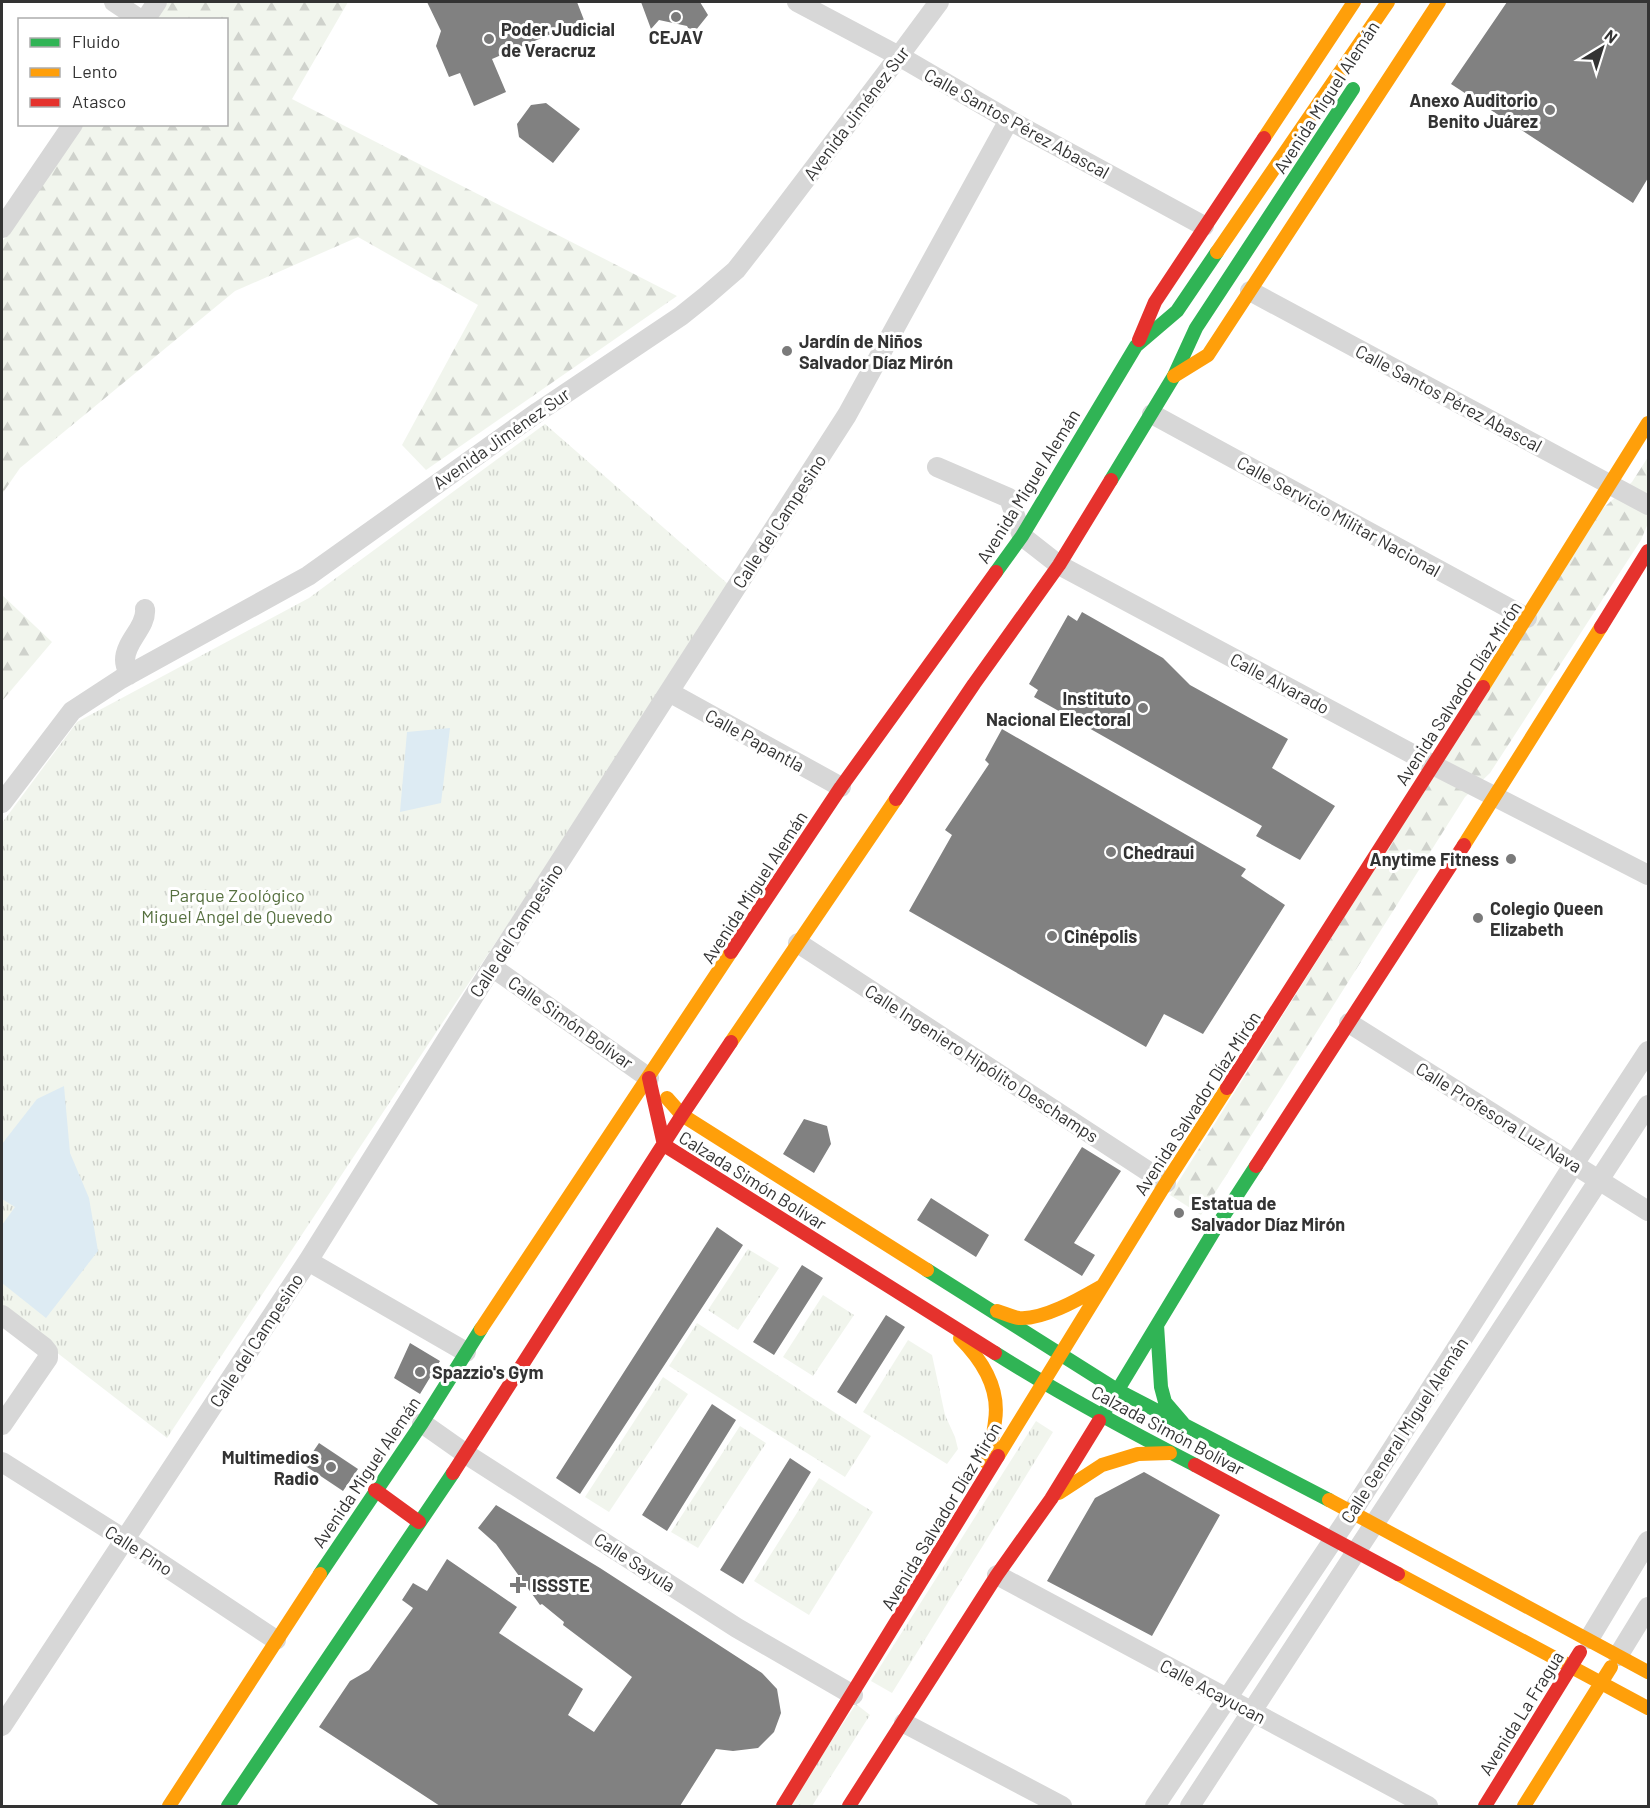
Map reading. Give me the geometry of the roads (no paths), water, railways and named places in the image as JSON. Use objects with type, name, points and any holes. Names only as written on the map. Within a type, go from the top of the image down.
[{"type":"main road","points":[[1136,346],[1155,302],[1354,2]]},
{"type":"main road","name":"Avenida Miguel Alemán","points":[[169,1806],[276,1640],[422,1423],[466,1352],[841,787],[1022,536],[1136,346],[1177,311],[1388,2]]},
{"type":"main road","points":[[1174,376],[1208,355],[1439,2]]},
{"type":"main road","name":"Avenida Miguel Alemán","points":[[228,1806],[466,1454],[682,1115],[974,684],[1059,565],[1174,376],[1196,328],[1358,81]]},
{"type":"main road","name":"Avenida Salvador Díaz Mirón","points":[[783,1806],[1102,1286],[1527,618],[1648,423]]},
{"type":"main road","points":[[849,1806],[997,1575],[1051,1499],[1217,1226],[1496,796],[1648,551]]},
{"type":"main road","name":"Calzada Simón Bolívar","points":[[649,1078],[682,1115],[1117,1390],[1352,1512],[1648,1672]]},
{"type":"main road","name":"Calzada Simón Bolívar","points":[[649,1078],[664,1145],[1043,1383],[1648,1708]]},
{"type":"main road","points":[[984,1307],[1020,1318],[1073,1301],[1102,1286]]},
{"type":"main road","points":[[940,1318],[967,1345],[994,1392],[996,1416],[980,1486]]},
{"type":"main road","points":[[1157,1325],[1161,1387],[1165,1401],[1185,1426]]},
{"type":"main road","points":[[1051,1499],[1102,1465],[1138,1455],[1170,1453]]},
{"type":"main road","points":[[375,1490],[419,1522]]},
{"type":"main road","name":"Avenida La Fragua","points":[[1485,1806],[1589,1639]]},
{"type":"main road","points":[[1524,1806],[1618,1656]]},
{"type":"street","points":[[114,2],[138,18]]},
{"type":"street","points":[[146,18],[157,2]]},
{"type":"street","name":"Calle Santos Pérez Abascal","points":[[797,2],[1204,226]]},
{"type":"street","name":"Avenida Jiménez Sur","points":[[2,803],[72,711],[129,675],[308,576],[538,411],[698,303],[736,270],[939,2]]},
{"type":"street","name":"Calle del Campesino","points":[[2,1726],[308,1261],[492,967],[847,415],[1009,120]]},
{"type":"street","points":[[2,228],[72,126]]},
{"type":"street","name":"Calle Santos Pérez Abascal","points":[[1250,291],[1648,506]]},
{"type":"street","name":"Calle Servicio Militar Nacional","points":[[1152,414],[1527,618]]},
{"type":"street","points":[[938,467],[1010,498],[1022,536]]},
{"type":"street","name":"Calle Alvarado","points":[[1022,536],[1059,565],[1433,765],[1648,875]]},
{"type":"street","points":[[129,675],[124,662],[126,652],[143,620],[145,609]]},
{"type":"street","name":"Calle Papantla","points":[[669,692],[841,787]]},
{"type":"street","name":"Calle Ingeniero Hipólito Deschamps","points":[[798,943],[1166,1184]]},
{"type":"street","name":"Calle Simón Bolívar","points":[[492,967],[649,1078]]},
{"type":"street","name":"Calle Profesora Luz Nava","points":[[1349,1023],[1648,1211]]},
{"type":"street","name":"Calle General Miguel Alemán","points":[[1155,1806],[1352,1512],[1648,1051]]},
{"type":"street","name":"Calle General Miguel Alemán","points":[[1190,1806],[1648,1105]]},
{"type":"street","points":[[308,1261],[466,1352]]},
{"type":"street","points":[[2,1315],[48,1352],[48,1358],[2,1425]]},
{"type":"street","name":"Calle Sayula","points":[[422,1423],[466,1454],[737,1628],[853,1695]]},
{"type":"street","name":"Calle Pino","points":[[2,1462],[124,1539],[276,1640]]},
{"type":"street","points":[[1589,1639],[1648,1541]]},
{"type":"street","name":"Calle Acayucan","points":[[997,1575],[1428,1806]]},
{"type":"street","points":[[1618,1656],[1648,1607]]},
{"type":"street","points":[[904,1723],[1062,1806]]},
{"type":"place","name":"CEJAV","points":[[676,17]]},
{"type":"place","name":"Poder Judicial de Veracruz","points":[[489,39]]},
{"type":"place","name":"Anexo Auditorio Benito Juárez","points":[[1550,110]]},
{"type":"place","name":"Jardín de Niños Salvador Díaz Mirón","points":[[787,351]]},
{"type":"place","name":"Instituto Nacional Electoral","points":[[1143,708]]},
{"type":"place","name":"Chedraui","points":[[1111,852]]},
{"type":"place","name":"Anytime Fitness","points":[[1511,859]]},
{"type":"place","name":"Colegio Queen Elizabeth","points":[[1478,918]]},
{"type":"place","name":"Cinépolis","points":[[1052,936]]},
{"type":"place","name":"Estatua de Salvador Díaz Mirón","points":[[1179,1213]]},
{"type":"place","name":"Spazzio's Gym","points":[[420,1372]]},
{"type":"place","name":"Multimedios Radio","points":[[331,1467]]},
{"type":"place","name":"ISSSTE","points":[[518,1585]]},
{"type":"park label","name":"Parque Zoológico Miguel Ángel de Quevedo","points":[[237,905]]}]
